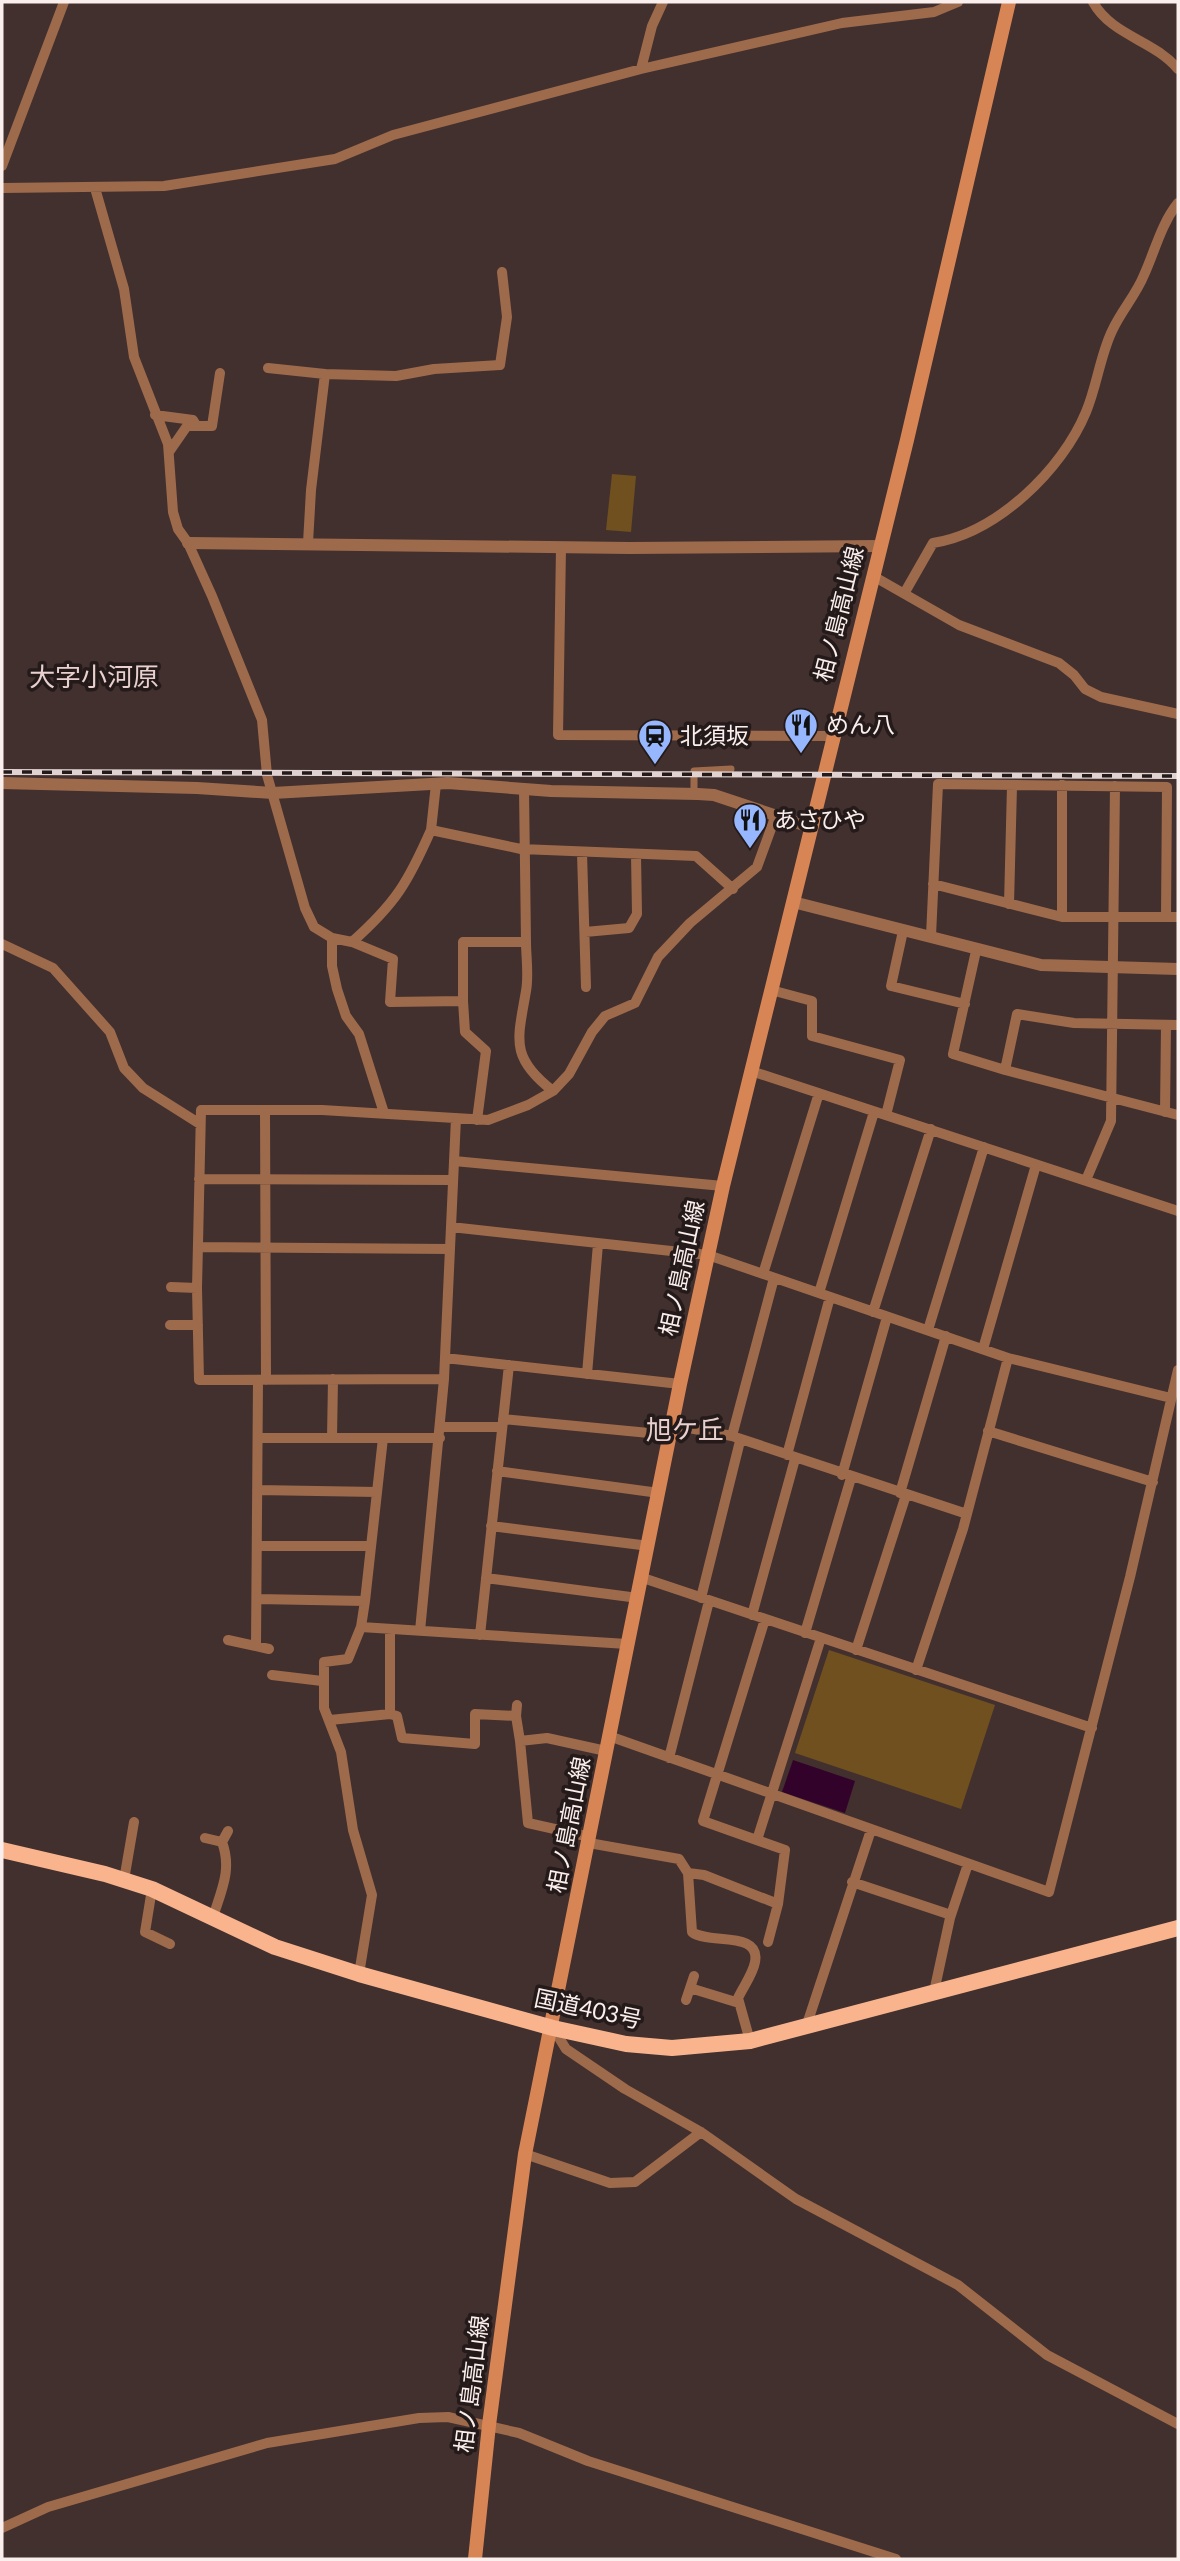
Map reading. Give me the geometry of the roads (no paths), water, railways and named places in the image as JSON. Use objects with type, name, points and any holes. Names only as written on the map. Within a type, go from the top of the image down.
[{"type":"highway","name":"国道403号","points":[[2,1850],[152,1889],[275,1947],[359,1974],[553,2028],[626,2044],[672,2048],[750,2041],[1178,1928]]},
{"type":"main road","name":"相ノ島高山線","points":[[475,2559],[489,2425],[525,2154],[538,2082],[553,2028],[680,1384],[723,1186],[873,576],[1009,2]]},
{"type":"street","points":[[2,166],[64,2]]},
{"type":"street","points":[[641,69],[652,26],[663,2]]},
{"type":"street","points":[[2,188],[164,186],[335,159],[393,135],[641,69],[842,23],[934,12],[957,2]]},
{"type":"street","points":[[1093,2],[1102,18],[1161,52],[1178,69]]},
{"type":"street","points":[[95,188],[124,289],[134,357],[169,452],[173,512],[178,529],[188,543],[262,720],[267,775],[305,908],[314,928],[332,938],[352,942],[393,958],[390,1002],[463,1001]]},
{"type":"street","points":[[905,592],[933,543],[951,540],[984,523],[1029,492],[1052,470],[1071,443],[1087,410],[1112,330],[1144,277],[1167,216],[1178,203]]},
{"type":"street","points":[[268,368],[325,374],[396,376],[433,369],[500,365],[507,317],[502,272]]},
{"type":"street","points":[[169,452],[187,426],[212,426],[220,373]]},
{"type":"street","points":[[309,543],[311,490],[325,374]]},
{"type":"street","points":[[155,415],[193,420],[197,425]]},
{"type":"street","points":[[188,543],[561,547],[879,546]]},
{"type":"street","points":[[561,547],[558,735],[833,736]]},
{"type":"street","points":[[873,576],[960,625],[1059,663],[1074,675],[1085,689],[1101,697],[1178,714]]},
{"type":"street","points":[[694,794],[694,771],[731,769]]},
{"type":"street","points":[[2,783],[197,788],[273,793],[436,784],[714,795],[810,827]]},
{"type":"street","points":[[352,942],[386,912],[411,875],[431,830],[436,784]]},
{"type":"street","points":[[931,936],[938,784],[1167,787],[1166,917]]},
{"type":"street","points":[[1062,785],[1062,917]]},
{"type":"street","points":[[1009,904],[1012,786]]},
{"type":"street","points":[[1086,1180],[1111,1121],[1115,786]]},
{"type":"street","points":[[524,789],[526,988],[518,1021],[521,1055],[528,1072],[552,1090]]},
{"type":"street","points":[[444,1379],[199,1380],[197,1288],[201,1110],[384,1113],[477,1121],[507,1114],[552,1090],[569,1074],[605,1016],[635,1003],[658,957],[690,923],[757,867],[776,815]]},
{"type":"street","points":[[431,830],[525,849],[696,856],[733,888]]},
{"type":"street","points":[[582,853],[586,987]]},
{"type":"street","points":[[585,932],[629,928],[637,914],[636,855]]},
{"type":"street","points":[[933,884],[1062,917],[1178,917]]},
{"type":"street","points":[[793,902],[931,936],[976,951],[1041,965],[1178,969]]},
{"type":"street","points":[[903,931],[891,986],[965,1004]]},
{"type":"street","points":[[332,938],[332,966],[337,989],[346,1016],[359,1034],[384,1113]]},
{"type":"street","points":[[477,1121],[486,1051],[465,1032],[463,943],[526,942]]},
{"type":"street","points":[[2,944],[53,968],[110,1032],[124,1068],[143,1088],[200,1124]]},
{"type":"street","points":[[976,951],[953,1054],[1178,1115]]},
{"type":"street","points":[[771,990],[812,1000],[812,1036],[900,1060],[886,1115]]},
{"type":"street","points":[[1004,1070],[1017,1014],[1074,1023],[1178,1025]]},
{"type":"street","points":[[1166,1025],[1166,1112]]},
{"type":"street","points":[[751,1071],[1178,1211]]},
{"type":"street","points":[[763,1274],[819,1093]]},
{"type":"street","points":[[256,1646],[258,1438],[265,1247],[265,1110]]},
{"type":"street","points":[[819,1293],[874,1112]]},
{"type":"street","points":[[420,1631],[441,1427],[456,1118]]},
{"type":"street","points":[[873,1312],[931,1129]]},
{"type":"street","points":[[928,1331],[984,1147]]},
{"type":"street","points":[[454,1161],[723,1186]]},
{"type":"street","points":[[983,1349],[1036,1165]]},
{"type":"street","points":[[199,1179],[453,1180]]},
{"type":"street","points":[[451,1227],[708,1255],[1008,1358],[1171,1398]]},
{"type":"street","points":[[587,1374],[598,1244]]},
{"type":"street","points":[[198,1247],[450,1249]]},
{"type":"street","points":[[669,1758],[705,1599],[736,1438],[774,1278]]},
{"type":"street","points":[[171,1287],[197,1288]]},
{"type":"street","points":[[752,1615],[830,1297]]},
{"type":"street","points":[[805,1633],[887,1317]]},
{"type":"street","points":[[170,1325],[198,1325]]},
{"type":"street","points":[[856,1650],[903,1494],[946,1336]]},
{"type":"street","points":[[445,1358],[680,1384]]},
{"type":"street","points":[[916,1670],[967,1514],[1008,1358]]},
{"type":"street","points":[[480,1635],[509,1365]]},
{"type":"street","points":[[609,1736],[1049,1892],[1153,1482],[1178,1370]]},
{"type":"street","points":[[332,1438],[333,1379]]},
{"type":"street","points":[[441,1427],[503,1423],[672,1430],[736,1438],[967,1514]]},
{"type":"street","points":[[988,1431],[1153,1482]]},
{"type":"street","points":[[258,1438],[440,1438]]},
{"type":"street","points":[[359,1974],[372,1895],[353,1830],[348,1781],[324,1708],[322,1681],[324,1662],[348,1659],[361,1627],[383,1438]]},
{"type":"street","points":[[498,1471],[659,1493]]},
{"type":"street","points":[[257,1490],[377,1492]]},
{"type":"street","points":[[491,1526],[649,1546]]},
{"type":"street","points":[[257,1546],[371,1546]]},
{"type":"street","points":[[486,1578],[638,1598]]},
{"type":"street","points":[[643,1578],[1092,1728]]},
{"type":"street","points":[[257,1599],[365,1601]]},
{"type":"street","points":[[765,1619],[703,1821],[785,1850],[778,1904],[768,1942]]},
{"type":"street","points":[[361,1627],[627,1644]]},
{"type":"street","points":[[390,1630],[390,1714]]},
{"type":"street","points":[[757,1840],[821,1638]]},
{"type":"street","points":[[228,1640],[269,1649]]},
{"type":"street","points":[[272,1675],[322,1681]]},
{"type":"street","points":[[330,1720],[390,1714],[397,1716],[402,1738],[475,1744],[475,1714],[516,1711],[528,1823],[590,1840],[679,1859],[688,1873],[692,1932],[699,1938],[742,1941],[752,1946],[756,1954],[755,1965],[743,1986],[739,2003],[750,2041]]},
{"type":"street","points":[[520,1741],[547,1738],[606,1751]]},
{"type":"street","points":[[124,1880],[134,1822]]},
{"type":"street","points":[[213,1916],[228,1873],[229,1860],[222,1842],[228,1830]]},
{"type":"street","points":[[807,2024],[871,1830]]},
{"type":"street","points":[[205,1838],[222,1842]]},
{"type":"street","points":[[934,1992],[951,1915],[968,1864]]},
{"type":"street","points":[[688,1873],[704,1875],[778,1904]]},
{"type":"street","points":[[852,1882],[951,1915]]},
{"type":"street","points":[[152,1889],[145,1932],[170,1944]]},
{"type":"street","points":[[686,2000],[694,1976]]},
{"type":"street","points":[[690,1988],[739,2003]]},
{"type":"street","points":[[553,2028],[566,2049],[625,2089],[701,2132],[796,2199],[958,2285],[1047,2355],[1178,2424]]},
{"type":"street","points":[[525,2154],[610,2183],[635,2182],[701,2132]]},
{"type":"street","points":[[2,2528],[48,2507],[267,2443],[419,2418],[448,2417],[489,2425],[588,2461],[896,2559]]},
{"type":"railway","points":[[2,772],[1178,776]]},
{"type":"place","name":"めん八","points":[[801,755]]},
{"type":"place","name":"北須坂","points":[[655,766]]},
{"type":"place","name":"あさひや","points":[[750,850]]},
{"type":"district","name":"大字小河原","points":[[94,677]]},
{"type":"district","name":"旭ケ丘","points":[[685,1430]]}]
